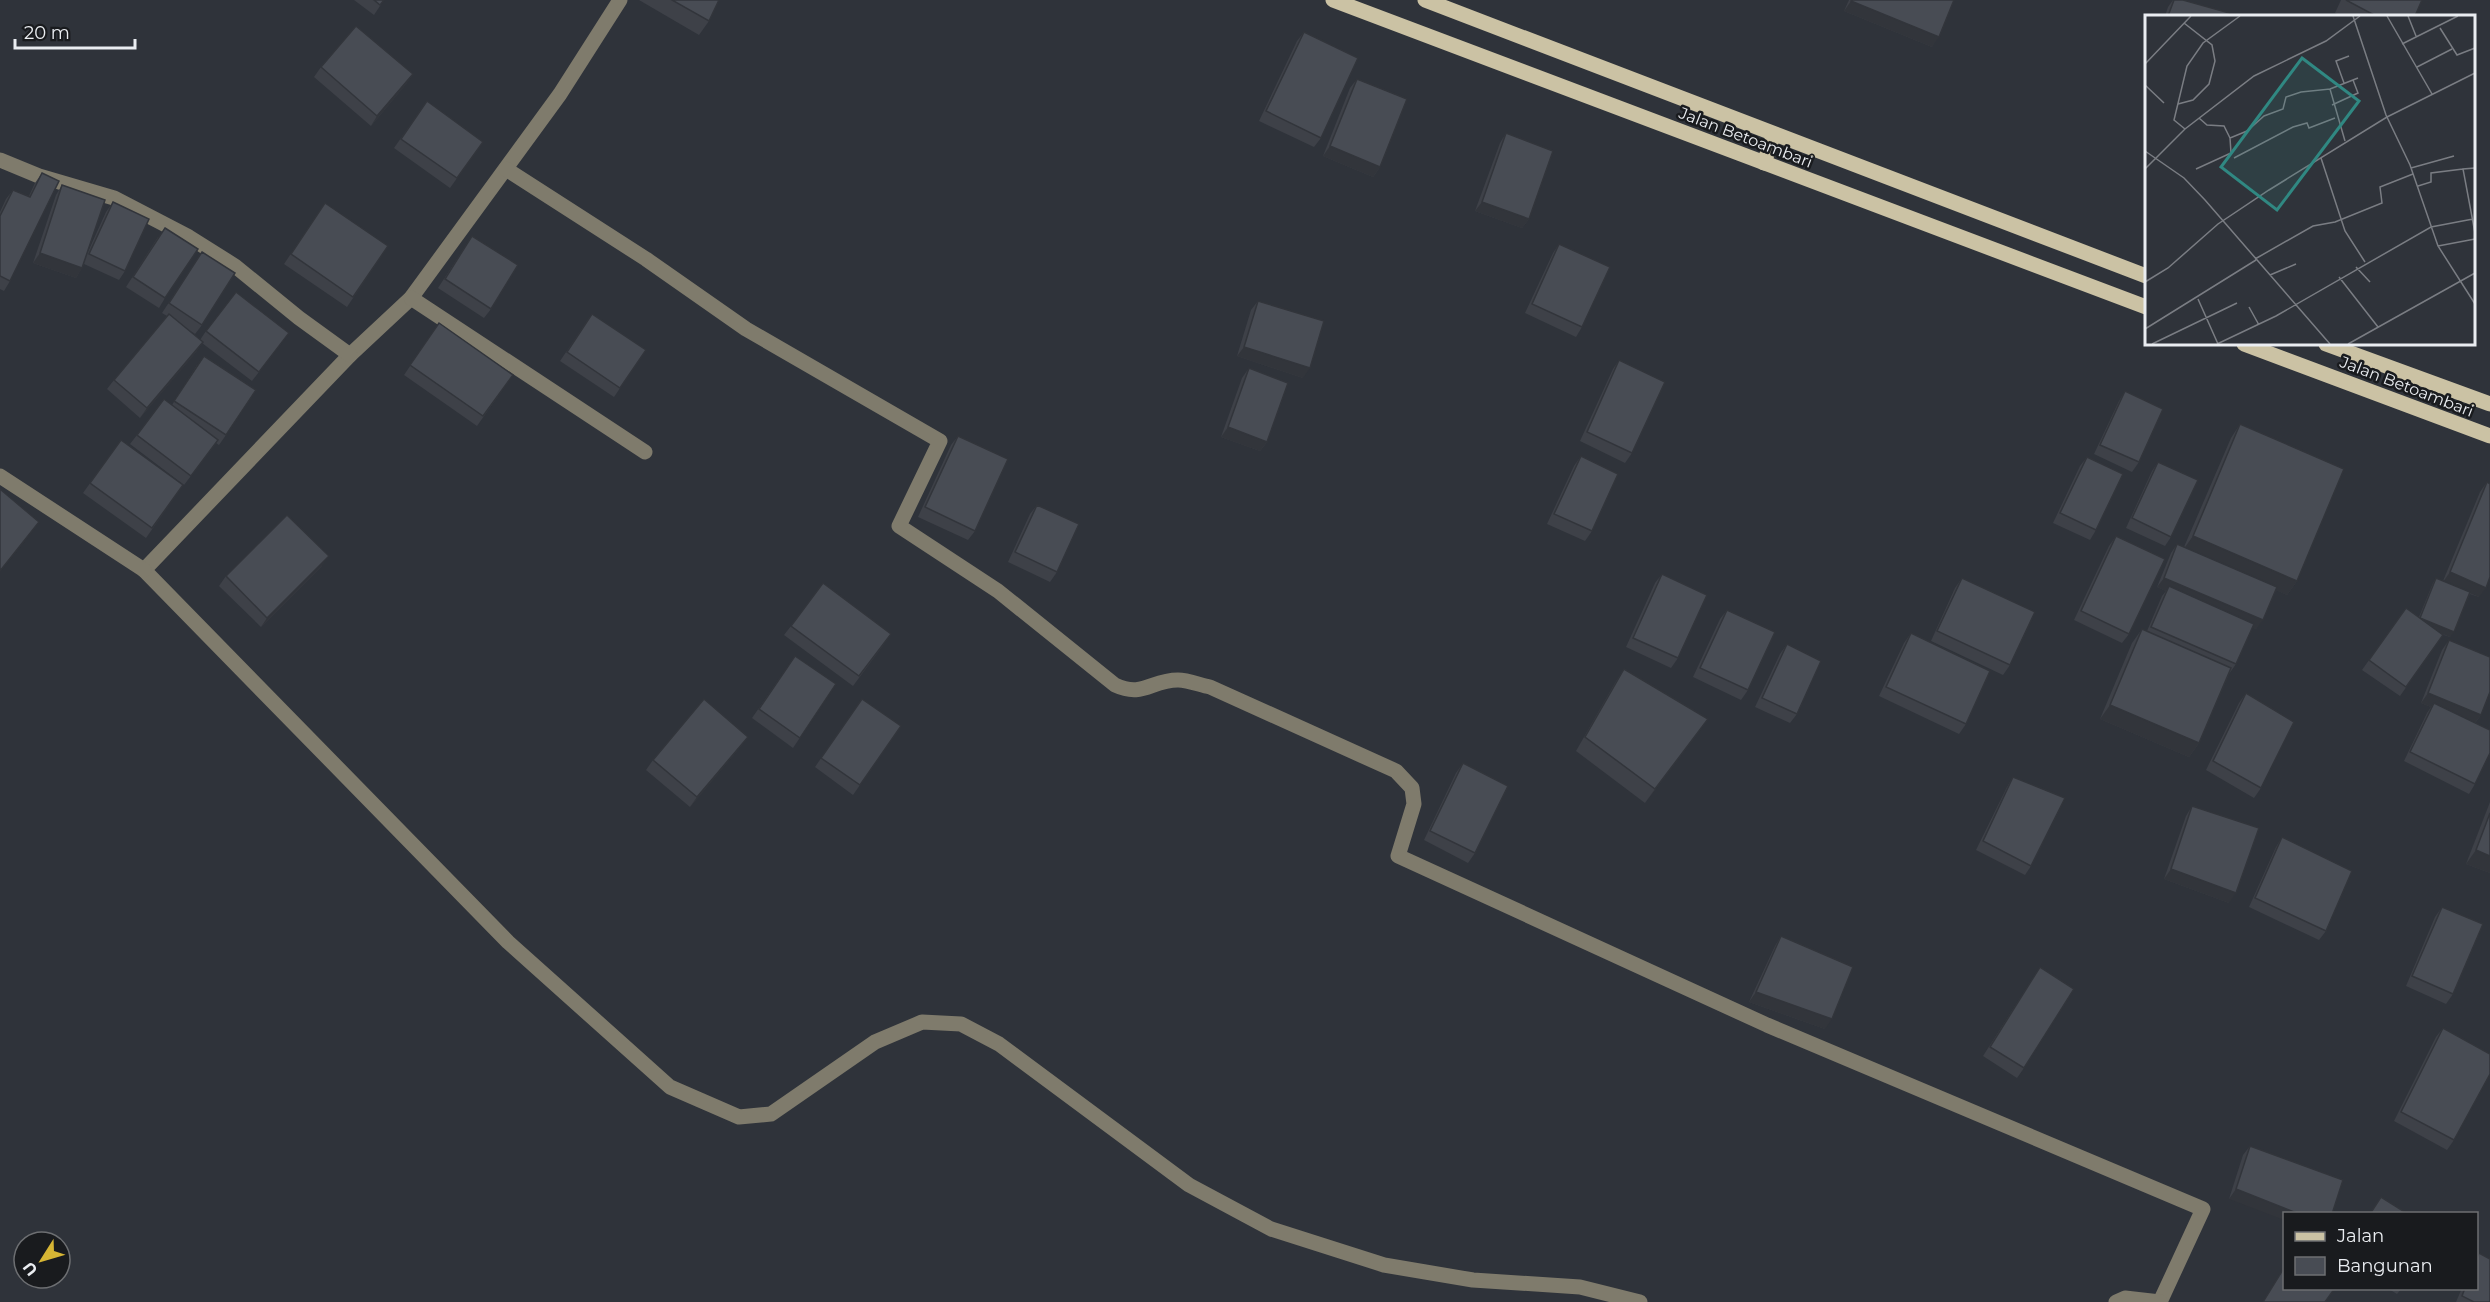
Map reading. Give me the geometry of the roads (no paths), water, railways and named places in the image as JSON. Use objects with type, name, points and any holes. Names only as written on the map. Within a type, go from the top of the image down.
[{"type":"main road","name":"Jalan Betoambari","points":[[1333,0],[2145,307]]},
{"type":"main road","name":"Jalan Betoambari","points":[[1425,0],[2145,276]]},
{"type":"main road","points":[[1764,163],[1774,134]]},
{"type":"main road","name":"Jalan Betoambari","points":[[2247,345],[2490,436]]},
{"type":"main road","name":"Jalan Betoambari","points":[[2329,345],[2490,404]]},
{"type":"street","points":[[144,570],[350,355],[411,298],[560,94],[620,0]]},
{"type":"street","points":[[0,160],[39,176],[114,198],[189,237],[235,266],[299,318],[350,355]]},
{"type":"street","points":[[506,169],[646,259],[746,329],[940,441],[899,526],[998,591],[1115,685],[1127,691],[1139,691],[1161,682],[1179,680],[1210,687],[1396,771],[1412,788],[1414,804],[1398,856],[1767,1025],[2203,1209],[2160,1302],[2125,1298],[2116,1302]]},
{"type":"street","points":[[411,298],[645,452]]},
{"type":"street","points":[[0,476],[144,570],[508,942],[670,1087],[739,1117],[771,1114],[875,1042],[922,1022],[961,1024],[999,1044],[1189,1185],[1270,1229],[1384,1265],[1473,1280],[1580,1287],[1640,1302]]}]
